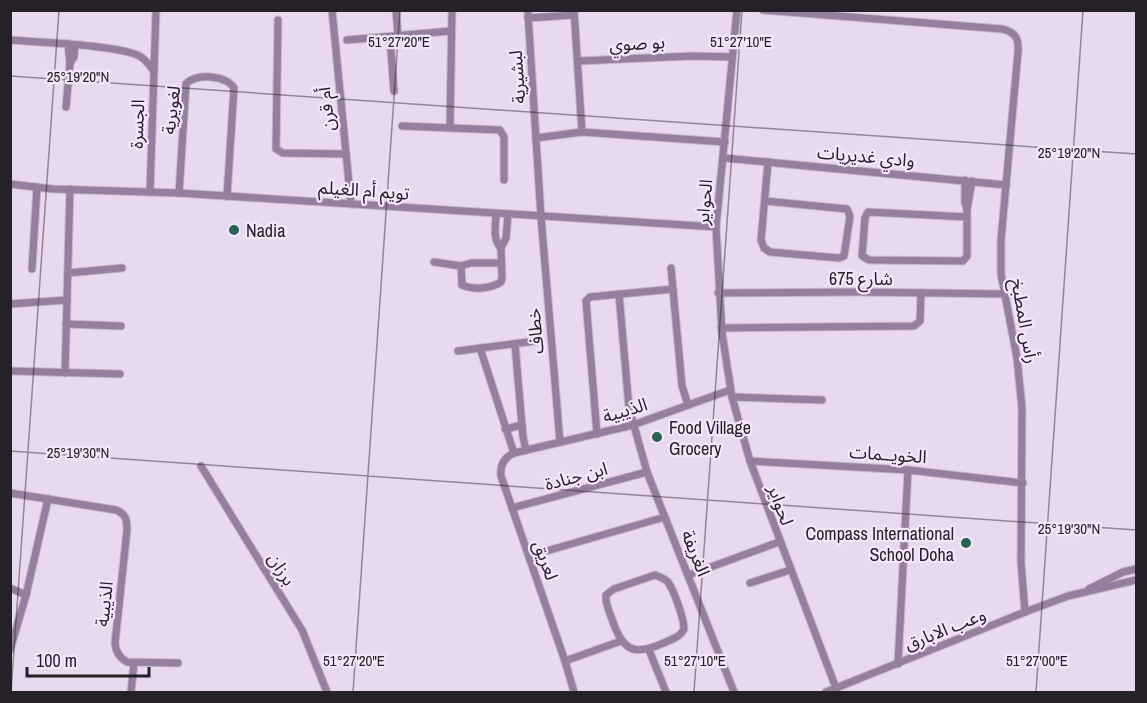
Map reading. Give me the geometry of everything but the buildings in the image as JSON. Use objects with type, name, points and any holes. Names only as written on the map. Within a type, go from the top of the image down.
[{"type":"street","name":"الجسرة","points":[[150,192],[156,10]]},
{"type":"street","name":"أم قرن","points":[[332,10],[351,204]]},
{"type":"street","points":[[396,10],[399,36]]},
{"type":"street","points":[[450,127],[452,10]]},
{"type":"street","name":"الحواير","points":[[731,393],[721,330],[716,227],[737,10]]},
{"type":"street","points":[[763,10],[845,14]]},
{"type":"street","points":[[574,13],[582,132]]},
{"type":"street","name":"لبشيرية","points":[[541,217],[528,16],[574,13]]},
{"type":"street","name":"رأس المطبخ","points":[[845,14],[1002,29],[1010,31],[1016,36],[1018,42],[1001,240],[1001,274],[1017,358],[1021,394],[1023,483],[1021,562],[1025,612]]},
{"type":"street","points":[[279,20],[276,149],[283,153],[346,154]]},
{"type":"street","points":[[347,40],[451,31]]},
{"type":"street","points":[[390,37],[394,91]]},
{"type":"street","points":[[10,40],[72,45],[135,54],[142,57],[154,71]]},
{"type":"street","points":[[66,107],[70,63],[74,57],[72,45]]},
{"type":"street","name":"بو صوي","points":[[578,61],[693,56],[732,57]]},
{"type":"street","name":"لغويرية","points":[[179,193],[186,84],[197,78],[224,79],[231,82],[234,88],[227,196]]},
{"type":"street","name":"لبشيرية","points":[[402,126],[494,128],[502,132],[504,180]]},
{"type":"street","points":[[536,138],[582,132],[725,142]]},
{"type":"street","name":"وادي غديريات","points":[[724,158],[1006,185]]},
{"type":"street","points":[[765,201],[847,209],[850,216],[844,256],[839,258],[766,251],[761,240],[765,201],[770,162]]},
{"type":"street","points":[[967,218],[868,212],[865,218],[862,256],[869,260],[963,261],[967,256],[967,218],[967,208],[964,201],[968,181]]},
{"type":"street","name":"تويم أم الغيلم","points":[[10,184],[716,227]]},
{"type":"street","points":[[32,269],[38,187]]},
{"type":"street","points":[[65,373],[70,189]]},
{"type":"street","points":[[496,214],[495,237],[496,243],[501,248]]},
{"type":"street","points":[[461,266],[462,285],[466,287],[494,286],[501,282],[501,248],[506,238],[507,214]]},
{"type":"street","name":"خطاف","points":[[541,217],[560,442]]},
{"type":"street","points":[[434,261],[461,266],[471,263],[501,263]]},
{"type":"street","points":[[68,273],[122,268]]},
{"type":"street","points":[[671,268],[682,386],[688,405]]},
{"type":"street","points":[[597,434],[586,303],[590,297],[673,289]]},
{"type":"street","name":"شارع 675","points":[[718,293],[1004,294]]},
{"type":"street","points":[[721,330],[746,326],[914,326],[920,321],[921,293]]},
{"type":"street","name":"الغريفة","points":[[619,294],[629,408],[633,425],[647,472],[734,693]]},
{"type":"street","points":[[10,304],[67,300]]},
{"type":"street","points":[[66,324],[121,326]]},
{"type":"street","points":[[458,351],[536,341]]},
{"type":"street","points":[[480,348],[514,453],[526,450],[515,344]]},
{"type":"street","points":[[10,371],[120,374]]},
{"type":"street","name":"الذيبية","points":[[526,450],[633,425],[688,405],[731,393],[822,400]]},
{"type":"street","name":"لحواير","points":[[731,393],[750,461],[836,688]]},
{"type":"street","points":[[505,429],[522,425]]},
{"type":"street","name":"لعريق","points":[[514,453],[505,459],[501,470],[574,693]]},
{"type":"street","name":"الخويــمات","points":[[750,461],[909,470],[1023,483]]},
{"type":"street","name":"برزان","points":[[201,466],[302,630],[327,693]]},
{"type":"street","points":[[898,664],[909,470]]},
{"type":"street","name":"ابن جنادة","points":[[512,508],[647,472]]},
{"type":"street","points":[[10,493],[48,499],[26,595],[10,650]]},
{"type":"street","name":"الذيبية","points":[[48,499],[116,510],[125,517],[128,530],[115,643],[120,657],[134,663]]},
{"type":"street","points":[[529,556],[664,517]]},
{"type":"street","points":[[688,575],[779,542]]},
{"type":"street","name":"وعب الابارق","points":[[1076,595],[1123,572],[1137,568]]},
{"type":"street","points":[[750,583],[790,570]]},
{"type":"street","points":[[651,576],[659,576],[666,580],[683,619],[684,629],[680,636],[648,650],[634,649],[621,641],[606,602],[606,595],[614,589],[651,576]]},
{"type":"street","name":"وعب الابارق","points":[[826,693],[1025,612],[1076,595],[1137,580]]},
{"type":"street","points":[[10,588],[26,595]]},
{"type":"street","points":[[565,661],[621,641]]},
{"type":"street","points":[[648,650],[666,693]]},
{"type":"street","points":[[131,693],[134,663],[178,663]]},
{"type":"place","name":"Nadia","points":[[234,230]]},
{"type":"place","name":"Food Village Grocery","points":[[657,437]]},
{"type":"place","name":"Compass International School Doha","points":[[966,543]]}]
